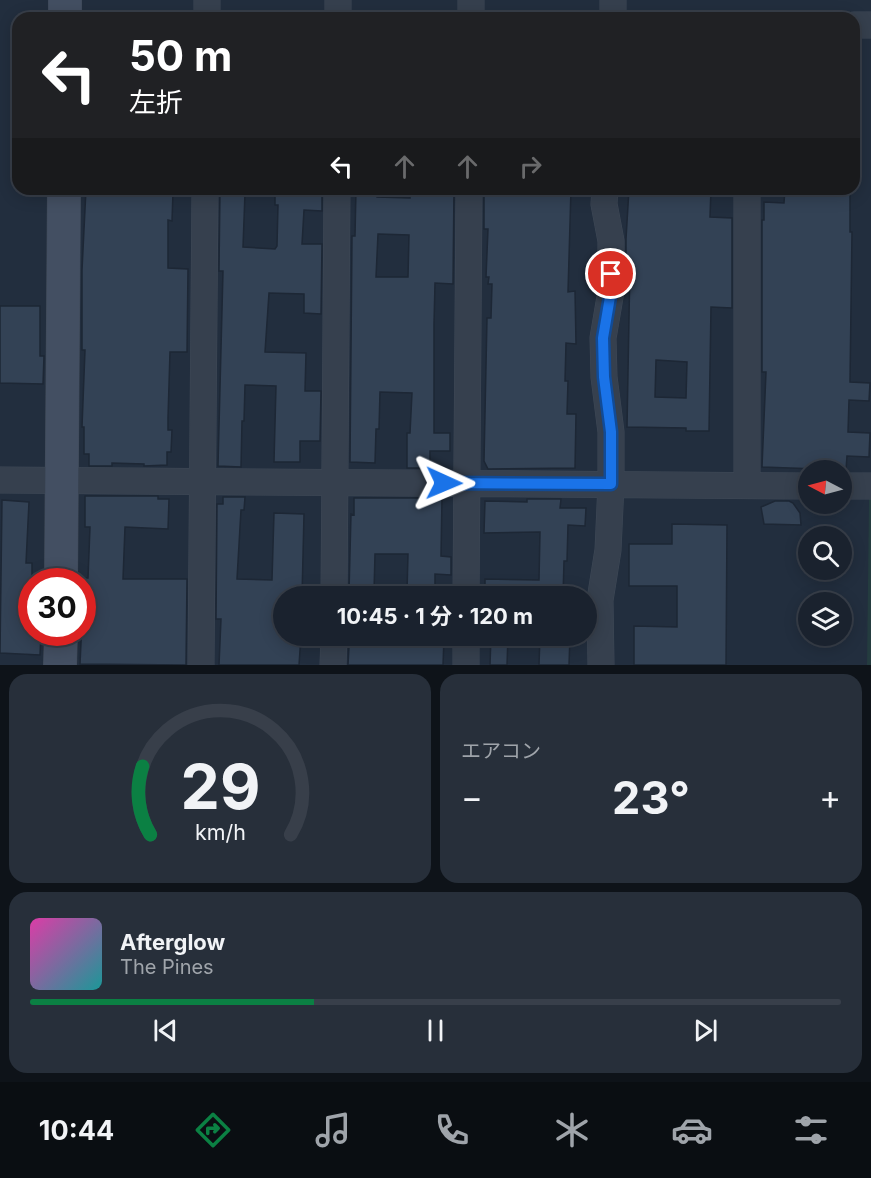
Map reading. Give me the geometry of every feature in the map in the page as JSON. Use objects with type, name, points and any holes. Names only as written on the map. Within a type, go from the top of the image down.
[{"type":"street","points":[[61,568],[64,195]]},
{"type":"street","points":[[201,665],[205,195]]},
{"type":"street","points":[[334,586],[337,195]]},
{"type":"street","points":[[466,586],[469,195]]},
{"type":"street","points":[[601,665],[600,600],[608,550],[611,484],[611,432],[604,377],[603,338],[611,291],[611,241],[604,204],[605,195]]},
{"type":"street","points":[[747,195],[747,485]]},
{"type":"street","points":[[0,480],[798,486]]},
{"type":"street","points":[[852,486],[871,486]]},
{"type":"street","points":[[60,665],[61,646]]},
{"type":"street","points":[[333,665],[334,646]]},
{"type":"street","points":[[466,646],[466,665]]},
{"type":"green space","points":[[869,499],[871,499],[871,665],[867,665]]},
{"type":"building","points":[[86,195],[173,195],[172,221],[168,220],[168,268],[188,269],[187,352],[170,352],[168,430],[172,430],[171,452],[167,452],[167,465],[144,466],[144,464],[112,463],[112,466],[89,466],[89,454],[84,454],[84,427],[82,427],[85,350],[82,350],[82,270]]},
{"type":"building","points":[[220,195],[245,195],[243,247],[275,249],[278,205],[275,205],[275,195],[322,195],[322,211],[304,210],[302,244],[322,244],[321,314],[304,313],[304,294],[269,293],[265,352],[306,353],[305,391],[321,391],[320,441],[300,441],[300,462],[274,462],[276,386],[245,385],[241,467],[218,466],[223,271],[219,271]]},
{"type":"building","points":[[356,195],[410,198],[410,195],[454,195],[453,284],[435,283],[434,324],[434,433],[450,433],[450,451],[430,451],[430,468],[407,468],[407,433],[410,433],[412,393],[380,392],[375,463],[350,462],[352,236],[355,236]],"holes":[[[378,234],[409,235],[408,277],[376,277]]]},
{"type":"building","points":[[484,195],[571,195],[568,292],[575,291],[576,344],[566,343],[565,381],[568,381],[567,414],[576,414],[575,468],[488,469],[484,461],[487,318],[491,318],[492,284],[488,284],[489,277],[486,277],[488,229],[484,229]]},
{"type":"building","points":[[629,195],[711,195],[710,217],[732,218],[732,308],[711,307],[709,431],[686,431],[686,428],[627,427],[630,263],[626,263]],"holes":[[[656,360],[687,362],[686,398],[655,397]]]},
{"type":"building","points":[[785,195],[850,195],[850,232],[852,232],[850,382],[870,383],[869,401],[849,400],[848,432],[870,433],[869,457],[847,456],[847,460],[798,460],[798,468],[762,467],[766,372],[762,372],[764,202],[784,203]]},
{"type":"building","points":[[0,306],[40,306],[40,356],[44,356],[43,384],[0,383]]},
{"type":"building","points":[[85,496],[158,496],[158,499],[169,499],[168,529],[125,527],[123,579],[187,579],[186,665],[80,664],[81,646],[96,646],[96,568],[88,568],[90,527],[85,527]]},
{"type":"building","points":[[223,497],[245,497],[244,510],[241,510],[237,579],[272,580],[274,513],[304,514],[302,586],[273,586],[273,646],[300,646],[299,665],[219,665],[221,619],[216,619],[217,504],[223,504]]},
{"type":"building","points":[[354,498],[442,498],[441,556],[451,557],[451,575],[435,574],[435,585],[407,586],[408,554],[375,554],[374,586],[349,586],[351,514],[354,515]]},
{"type":"building","points":[[527,499],[561,499],[560,508],[586,508],[585,526],[568,525],[563,586],[485,586],[485,579],[539,580],[540,532],[484,533],[485,501],[527,502]]},
{"type":"building","points":[[2,500],[29,502],[26,563],[32,563],[32,568],[18,568],[18,646],[40,646],[40,655],[0,653]]},
{"type":"building","points":[[775,501],[789,501],[800,514],[801,525],[764,524],[761,507]]},
{"type":"building","points":[[672,524],[727,525],[726,665],[634,665],[634,626],[677,627],[677,586],[629,586],[629,544],[672,544]]},
{"type":"building","points":[[349,646],[444,646],[443,665],[348,665]]},
{"type":"building","points":[[491,646],[508,646],[507,665],[490,665]]},
{"type":"building","points":[[540,646],[570,646],[569,665],[539,665]]},
{"type":"route","points":[[444,483],[611,484],[611,432],[604,377],[603,338],[611,291],[611,274]]}]
